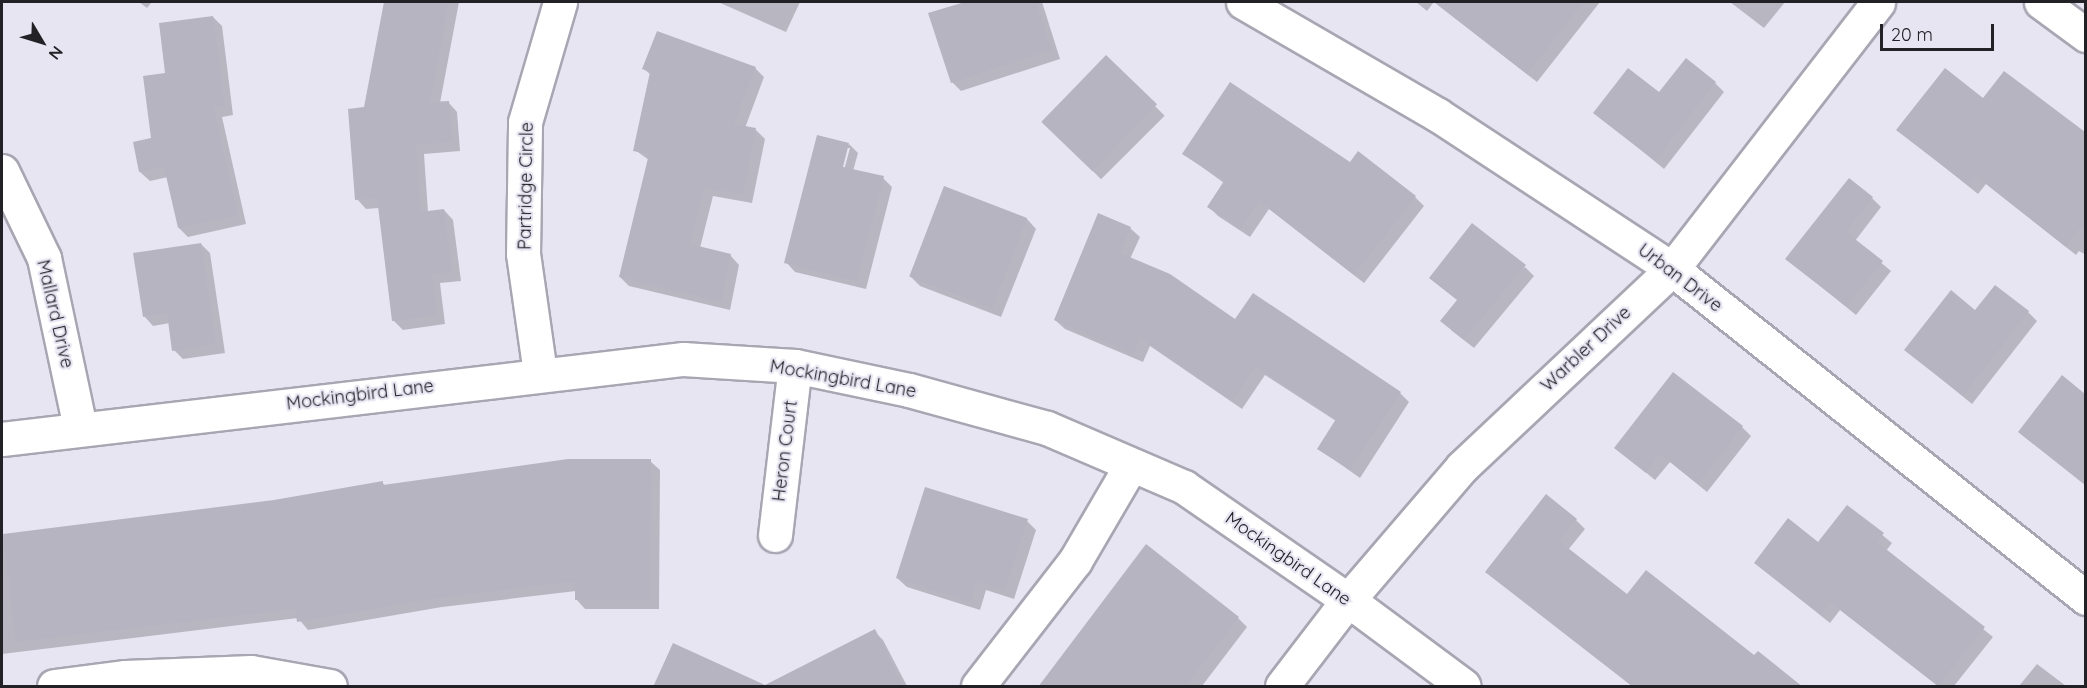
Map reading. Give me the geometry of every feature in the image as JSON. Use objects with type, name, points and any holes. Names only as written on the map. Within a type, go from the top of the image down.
[{"type":"street","name":"Partridge Circle","points":[[540,373],[523,254],[525,122],[560,2]]},
{"type":"street","name":"Urban Drive","points":[[1243,2],[1438,115],[1672,269],[2085,598]]},
{"type":"street","name":"Warbler Drive","points":[[1282,687],[1348,600],[1462,467],[1672,269],[1878,2]]},
{"type":"street","points":[[2041,2],[2085,35]]},
{"type":"street","name":"Mallard Drive","points":[[2,171],[44,258],[80,428]]},
{"type":"street","name":"Mockingbird Lane","points":[[2,439],[540,373],[683,359],[795,366],[909,390],[1047,428],[1184,488],[1348,600],[1464,687]]},
{"type":"street","name":"Heron Court","points":[[775,535],[795,366]]},
{"type":"street","points":[[978,687],[1075,561],[1131,465]]},
{"type":"street","points":[[54,687],[125,677],[251,672],[330,687]]},
{"type":"building","points":[[384,2],[449,2],[430,102],[449,101],[452,142],[416,145],[420,212],[444,209],[452,272],[432,274],[437,315],[392,321],[377,198],[355,200],[348,109],[364,107]]},
{"type":"building","points":[[965,2],[1036,2],[1052,50],[951,83],[928,13]]},
{"type":"building","points":[[1434,2],[1584,2],[1527,74]]},
{"type":"building","points":[[213,16],[225,106],[214,108],[238,215],[178,228],[164,167],[139,172],[133,142],[151,138],[143,76],[165,73],[159,23]]},
{"type":"building","points":[[657,31],[756,67],[734,124],[756,128],[743,195],[704,187],[690,244],[731,254],[721,302],[619,277],[649,154],[633,151],[650,72],[642,69]]},
{"type":"building","points":[[1106,55],[1157,104],[1092,171],[1041,122]]},
{"type":"building","points":[[1686,58],[1716,82],[1655,161],[1593,113],[1628,68],[1659,92]]},
{"type":"building","points":[[1945,68],[1983,98],[2004,71],[2085,132],[2085,222],[2066,247],[1976,176],[1969,186],[1896,130]]},
{"type":"building","points":[[1230,82],[1350,162],[1358,151],[1416,196],[1354,275],[1259,201],[1241,229],[1207,207],[1224,181],[1182,154]]},
{"type":"building","points":[[817,135],[849,143],[843,167],[884,176],[857,281],[784,263]]},
{"type":"building","points":[[1849,178],[1873,197],[1846,232],[1883,261],[1847,307],[1785,259]]},
{"type":"building","points":[[944,186],[1027,218],[992,308],[909,277]]},
{"type":"building","points":[[1098,213],[1131,227],[1120,253],[1170,274],[1235,319],[1253,293],[1401,392],[1350,470],[1317,449],[1336,419],[1256,367],[1232,401],[1140,338],[1134,354],[1054,320]]},
{"type":"building","points":[[1472,223],[1526,265],[1464,340],[1440,321],[1457,300],[1429,278]]},
{"type":"building","points":[[201,243],[216,344],[172,351],[167,313],[143,317],[133,253]]},
{"type":"building","points":[[1995,285],[2029,311],[1963,396],[1904,350],[1951,290],[1975,310]]},
{"type":"building","points":[[1673,372],[1743,426],[1698,484],[1660,454],[1646,473],[1614,448]]},
{"type":"building","points":[[2062,375],[2085,394],[2085,485],[2018,432]]},
{"type":"building","points":[[568,459],[651,459],[650,600],[575,600],[575,581],[432,599],[297,622],[295,609],[16,642],[3,534],[274,500],[383,481],[383,485]]},
{"type":"building","points":[[925,487],[1028,519],[1005,590],[977,582],[971,602],[896,578]]},
{"type":"building","points":[[1546,494],[1577,519],[1559,541],[1627,594],[1646,570],[1754,655],[1758,651],[1803,687],[1633,687],[1485,572]]},
{"type":"building","points":[[1847,505],[1884,533],[1877,542],[1985,627],[1938,686],[1830,602],[1821,615],[1754,563],[1788,518],[1818,542]]},
{"type":"building","points":[[1146,544],[1239,617],[1185,687],[1038,687]]},
{"type":"building","points":[[875,629],[904,687],[653,687],[673,643],[765,685]]}]
